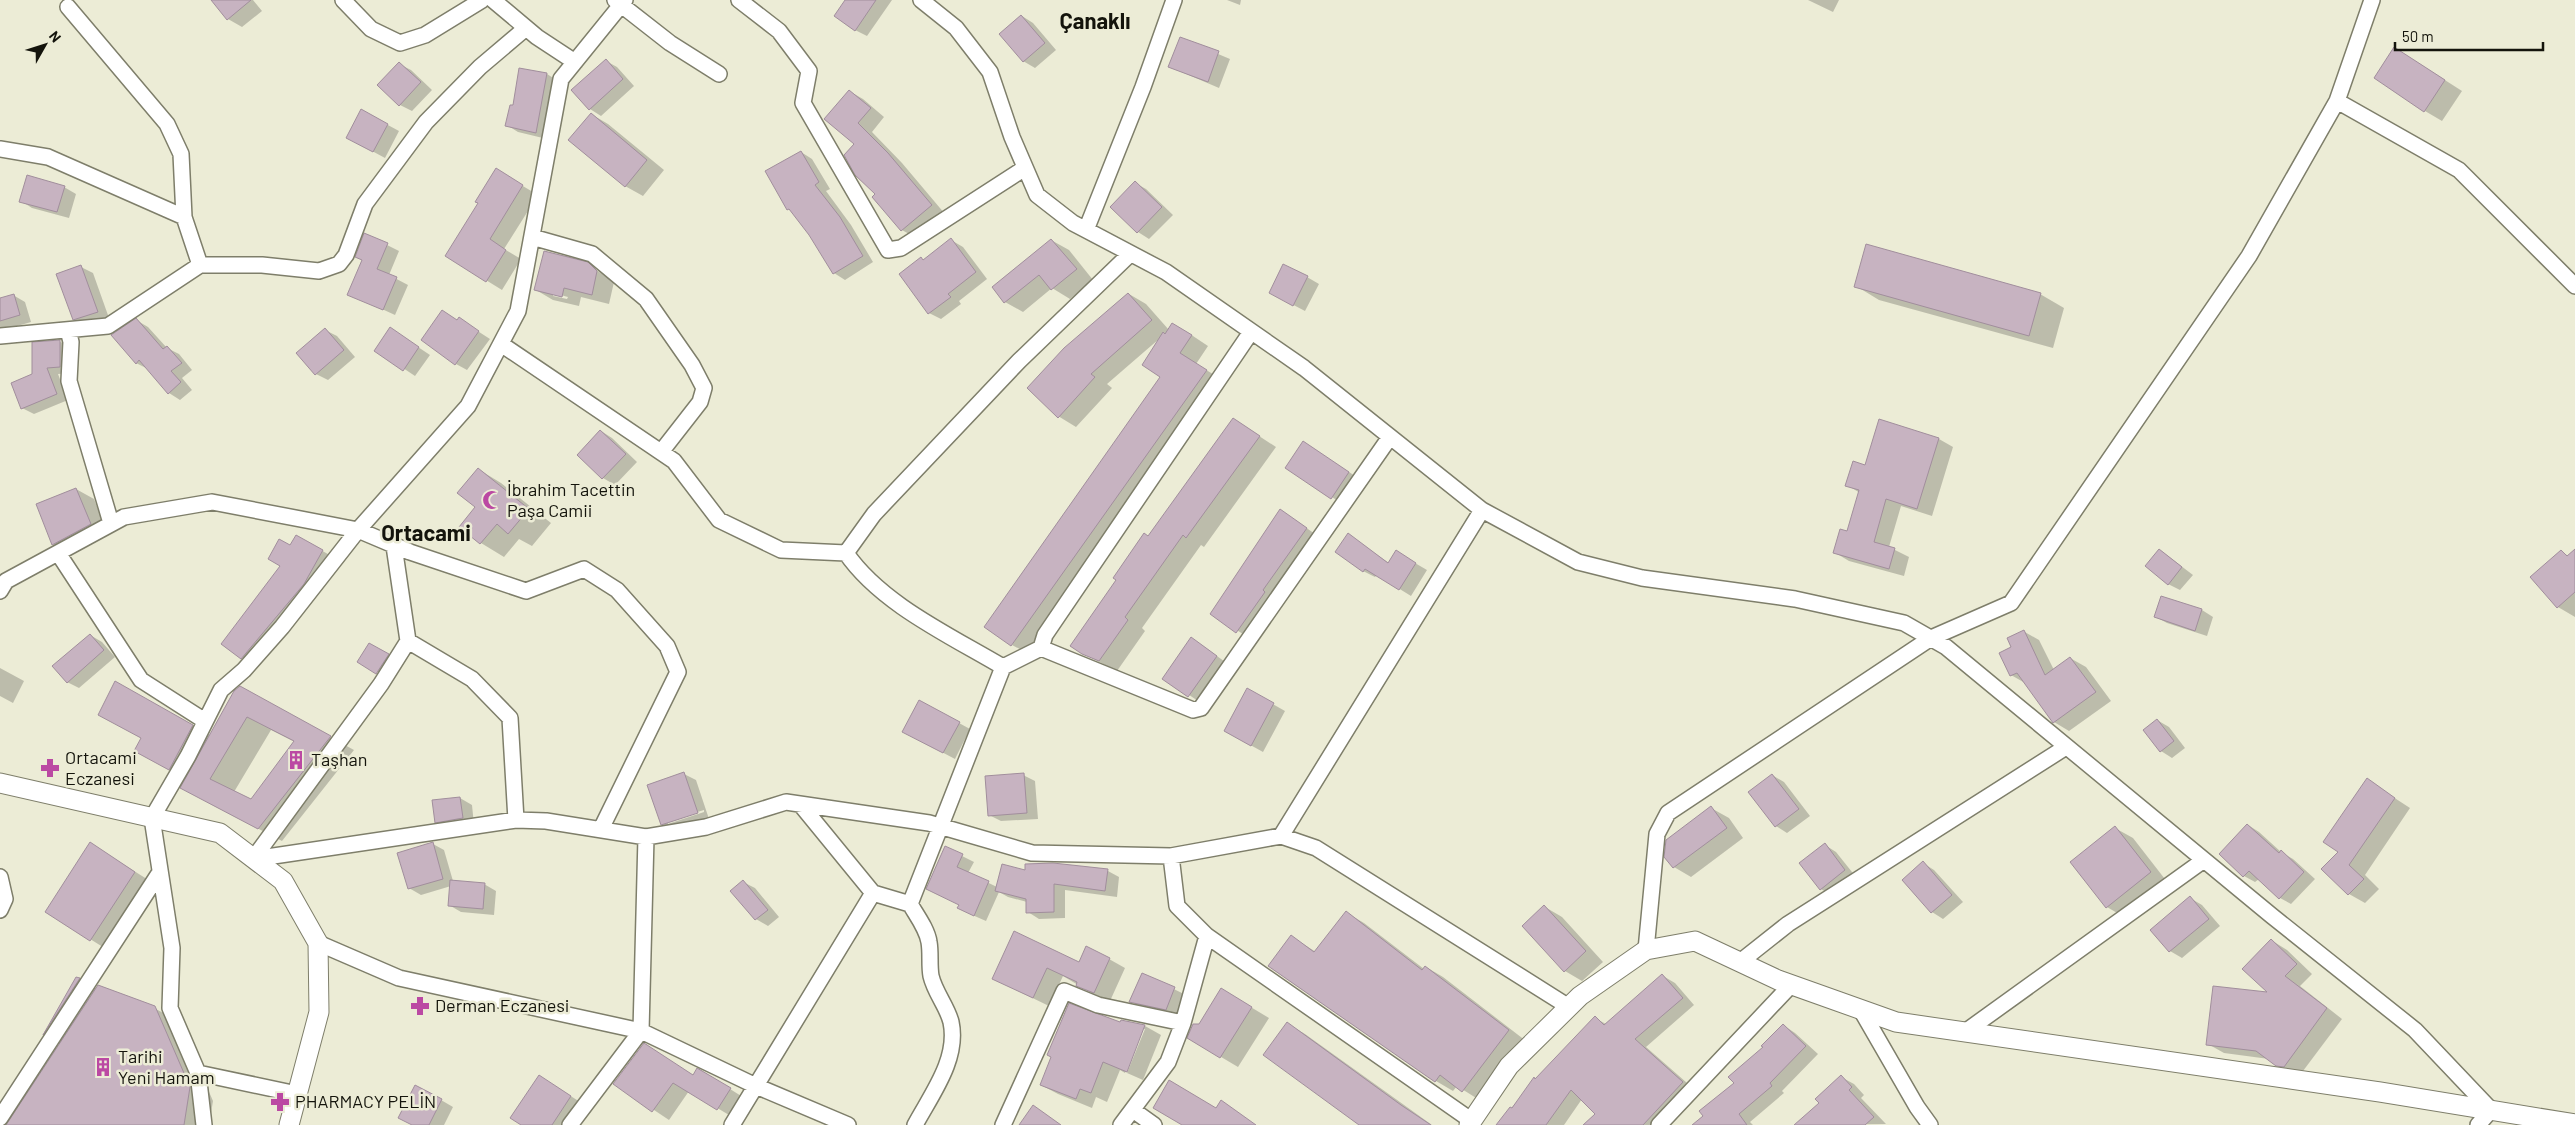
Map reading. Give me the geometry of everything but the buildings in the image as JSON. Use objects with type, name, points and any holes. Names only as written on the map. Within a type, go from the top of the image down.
[{"type":"street","points":[[343,0],[371,29],[400,43],[425,35],[482,0]]},
{"type":"street","points":[[493,0],[526,28],[575,62]]},
{"type":"street","points":[[739,0],[779,30],[809,71],[803,103],[888,250],[901,248],[1025,168]]},
{"type":"street","points":[[921,0],[956,28],[990,72],[1012,136],[1037,195],[1073,223],[1166,272],[1304,368],[1482,510],[1578,562],[1642,578],[1796,599],[1904,624],[1946,647],[2414,1030],[2491,1110]]},
{"type":"street","points":[[1086,230],[1143,87],[1174,0]]},
{"type":"street","points":[[1646,950],[1657,834],[1668,813],[1931,638],[2011,603],[2249,256],[2337,101],[2372,0]]},
{"type":"street","points":[[204,1125],[198,1073],[170,1008],[172,948],[152,818],[221,690],[244,670],[282,627],[358,530],[468,406],[518,311],[562,79],[621,2],[670,44],[719,74]]},
{"type":"street","points":[[68,7],[167,124],[180,154],[184,217],[200,265]]},
{"type":"street","points":[[0,336],[108,326],[200,265],[262,265],[319,271],[339,264],[346,255],[365,204],[426,122],[480,67],[526,28]]},
{"type":"street","points":[[2337,101],[2459,170],[2575,286]]},
{"type":"street","points":[[0,149],[48,157],[184,217]]},
{"type":"street","points":[[532,237],[592,254],[646,299],[692,365],[704,388],[700,402],[662,452]]},
{"type":"street","points":[[846,553],[874,514],[1019,361],[1130,254]]},
{"type":"street","points":[[68,330],[72,342],[70,382],[111,523]]},
{"type":"street","points":[[910,904],[942,827],[1003,667],[1041,648],[1045,635],[1252,332]]},
{"type":"street","points":[[501,344],[674,461],[719,520],[781,550],[846,553]]},
{"type":"street","points":[[1041,648],[1193,710],[1201,708],[1390,437]]},
{"type":"street","points":[[0,591],[6,581],[124,517],[212,502],[358,530],[394,546],[526,591],[584,569],[617,590],[667,646],[678,672],[601,830]]},
{"type":"street","points":[[1281,836],[1482,510]]},
{"type":"street","points":[[253,859],[381,684],[408,641],[394,546]]},
{"type":"street","points":[[58,553],[142,680],[205,721]]},
{"type":"street","points":[[846,553],[856,567],[908,610],[1003,667]]},
{"type":"street","points":[[408,641],[472,679],[510,718],[516,820]]},
{"type":"street","points":[[1740,962],[1788,924],[2066,747]]},
{"type":"street","points":[[0,782],[220,833],[283,881],[318,943],[320,1012],[289,1125]]},
{"type":"street","points":[[253,859],[516,820],[546,821],[646,837],[706,826],[786,802],[942,827],[1032,853],[1171,856],[1281,836],[1316,848],[1569,1007]]},
{"type":"street","points":[[801,805],[873,893],[910,904],[928,939],[931,973],[935,989],[944,1005],[951,1024],[945,1073],[915,1125]]},
{"type":"street","points":[[570,1125],[641,1030],[646,837]]},
{"type":"street","points":[[1171,856],[1177,906],[1207,936],[1470,1123],[1510,1066],[1580,996],[1646,950],[1695,941],[1791,985],[1896,1022],[2575,1124]]},
{"type":"street","points":[[1965,1032],[2204,860]]},
{"type":"street","points":[[0,1118],[160,872]]},
{"type":"street","points":[[0,877],[5,899],[0,910]]},
{"type":"street","points":[[732,1125],[873,893]]},
{"type":"street","points":[[1121,1125],[1168,1062],[1183,1023],[1207,936]]},
{"type":"street","points":[[318,943],[399,978],[641,1030],[756,1086],[848,1125]]},
{"type":"street","points":[[1659,1125],[1791,985]]},
{"type":"street","points":[[1003,1125],[1064,991],[1098,1005],[1183,1023]]},
{"type":"street","points":[[1861,1010],[1917,1107],[1930,1125]]},
{"type":"street","points":[[198,1073],[297,1094]]},
{"type":"street","points":[[1133,1110],[1154,1125]]},
{"type":"street","points":[[2478,1125],[2491,1110]]},
{"type":"place","name":"İbrahim Tacettin Paşa Camii","points":[[492,500]]},
{"type":"place","name":"Taşhan","points":[[296,760]]},
{"type":"place","name":"Ortacami Eczanesi","points":[[50,768]]},
{"type":"place","name":"Derman Eczanesi","points":[[420,1006]]},
{"type":"place","name":"Tarihi Yeni Hamam","points":[[103,1067]]},
{"type":"place","name":"PHARMACY PELİN","points":[[280,1102]]},
{"type":"district","name":"Çanaklı","points":[[1095,21]]},
{"type":"district","name":"Ortacami","points":[[426,533]]}]
